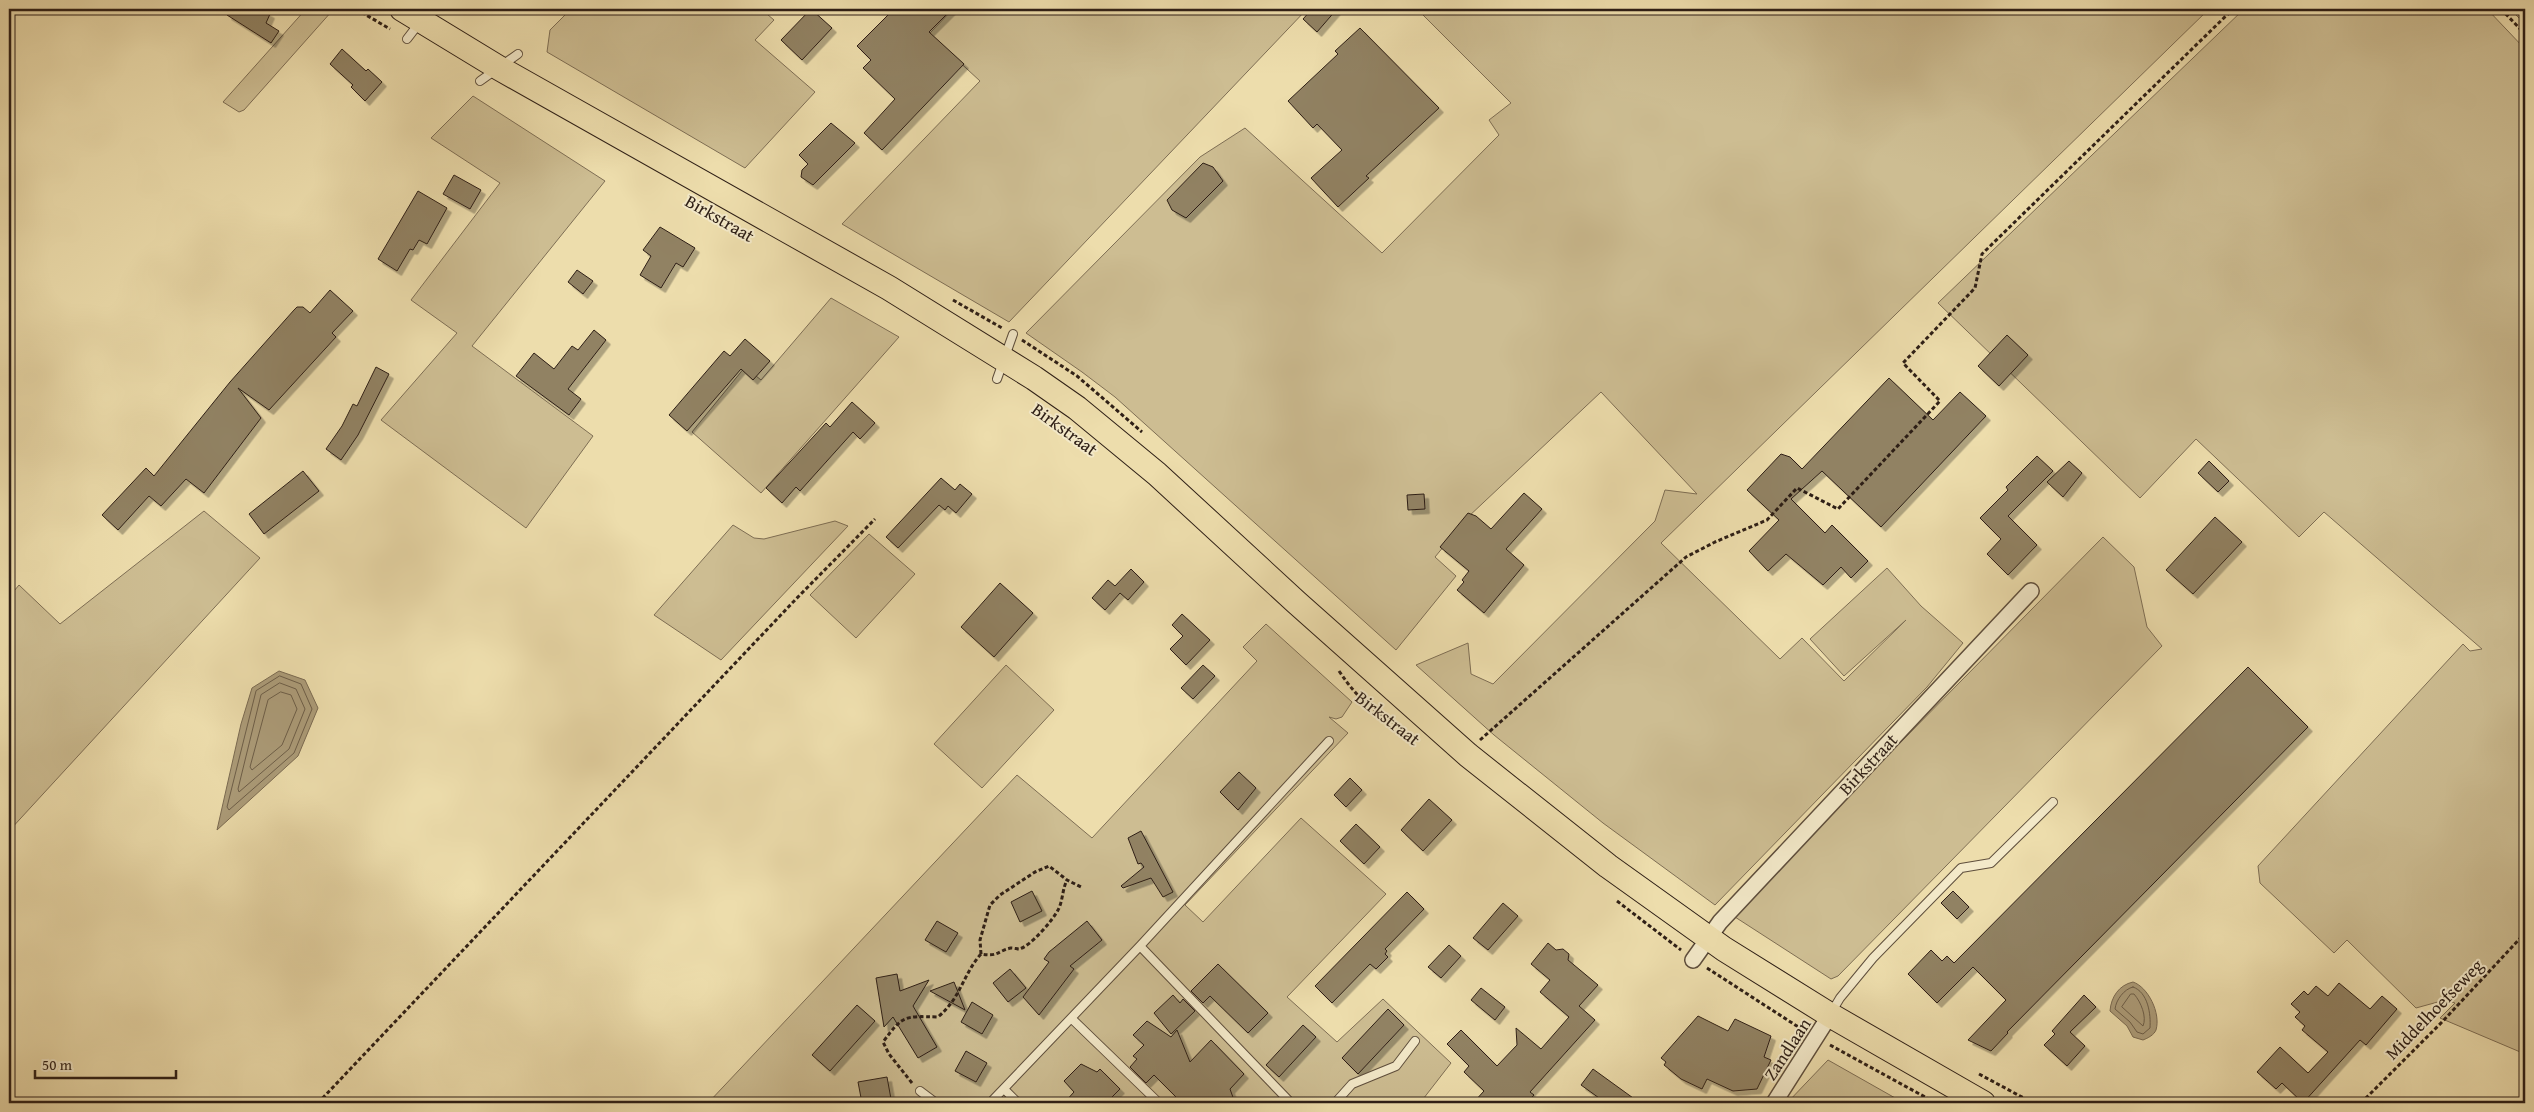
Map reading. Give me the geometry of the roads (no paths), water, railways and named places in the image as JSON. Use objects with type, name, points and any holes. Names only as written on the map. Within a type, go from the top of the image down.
[{"type":"main road","name":"Birkstraat","points":[[402,9],[420,23],[508,61],[889,288],[1001,369],[1077,408],[1157,474],[1296,602],[1468,755],[1608,866],[1708,939],[1830,1015],[1983,1103]]},
{"type":"street","name":"Birkstraat","points":[[1694,960],[1720,922],[2031,591]]},
{"type":"street","name":"Zandlaan","points":[[1774,1103],[1830,1015]]},
{"type":"lane","points":[[480,81],[508,61]]},
{"type":"lane","points":[[1001,369],[1013,334]]},
{"type":"lane","points":[[990,1103],[1072,1019],[1329,741]]},
{"type":"lane","points":[[1830,1015],[1840,998],[1873,958],[1961,868],[1991,863],[2053,802]]},
{"type":"lane","points":[[1140,946],[1291,1103]]},
{"type":"lane","points":[[1072,1019],[1158,1103]]},
{"type":"lane","points":[[1335,1103],[1352,1084],[1396,1066],[1415,1042]]},
{"type":"lane","points":[[1004,1089],[1018,1103]]},
{"type":"lane","points":[[920,1091],[936,1103]]},
{"type":"water","points":[[279,671],[305,680],[318,708],[298,756],[217,830],[241,724],[252,688]]},
{"type":"water","points":[[2133,982],[2144,989],[2152,1002],[2157,1016],[2155,1032],[2143,1040],[2133,1037],[2127,1026],[2110,1011],[2112,1001],[2117,992]]}]
